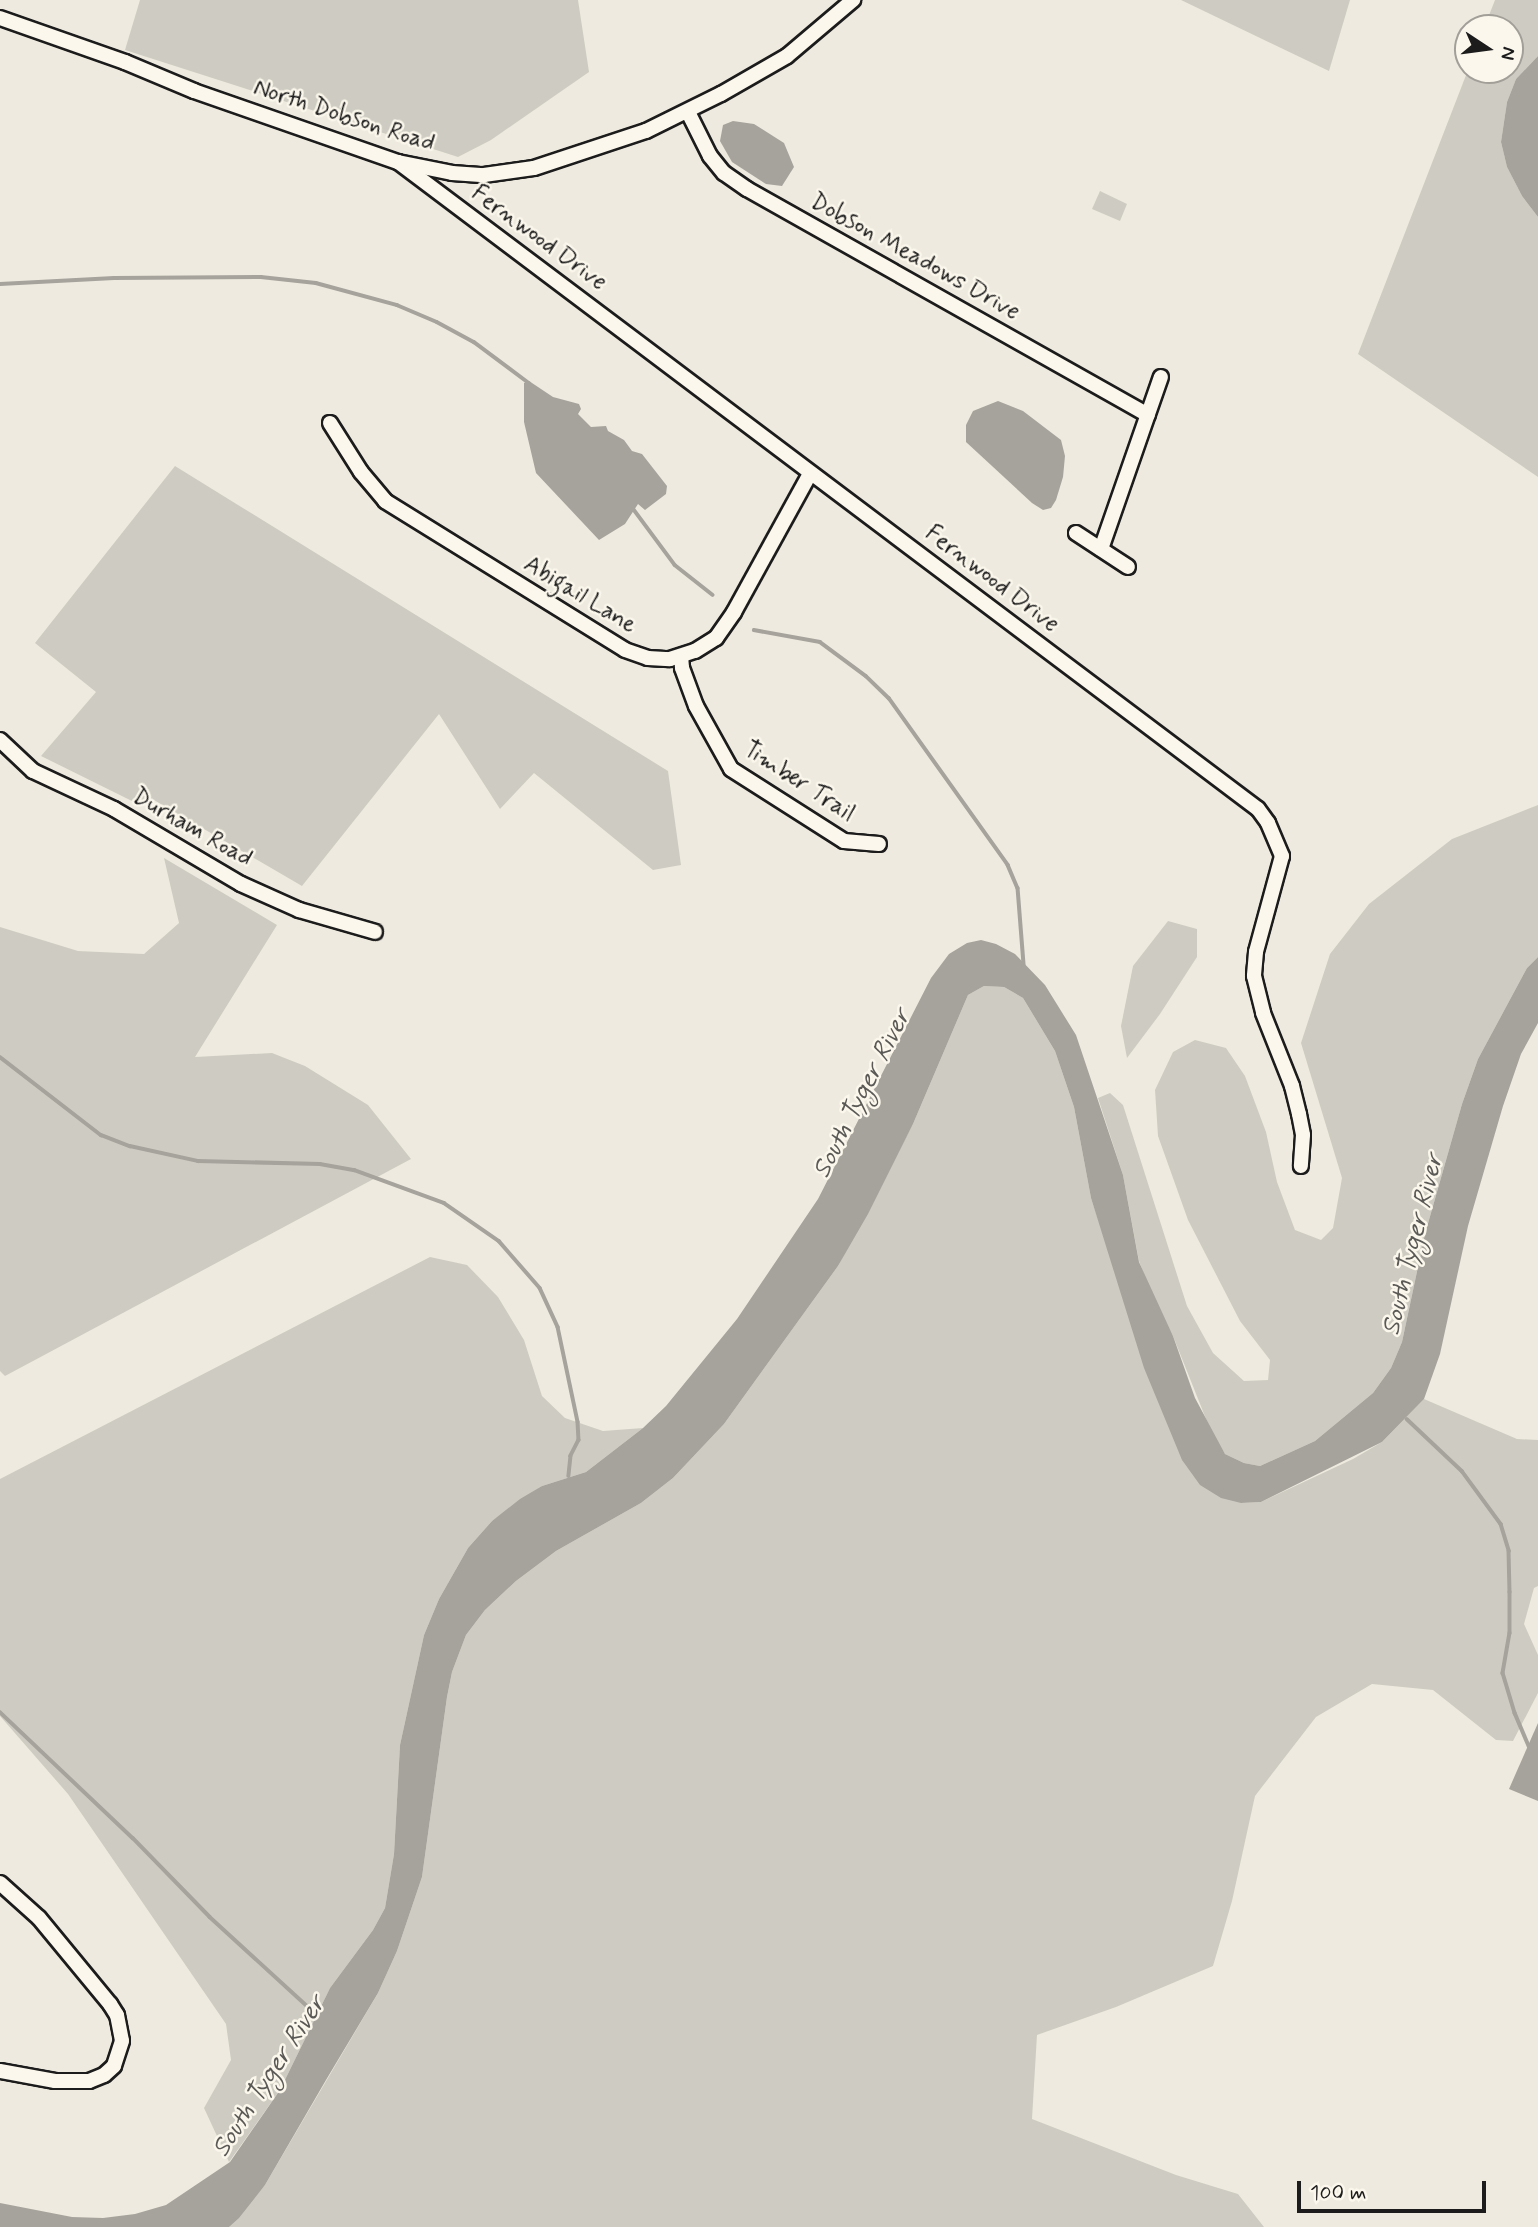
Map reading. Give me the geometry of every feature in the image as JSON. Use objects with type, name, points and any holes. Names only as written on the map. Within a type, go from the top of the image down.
[{"type":"street","name":"North Dobson Road","points":[[0,18],[117,59],[183,87],[398,162],[463,174],[484,175],[534,168],[621,141],[688,111],[787,56],[853,0]]},
{"type":"street","name":"Dobson Meadows Drive","points":[[688,111],[710,156],[724,173],[747,189],[1148,415]]},
{"type":"street","name":"Fernwood Drive","points":[[398,162],[745,421],[810,474],[1244,797],[1269,823],[1282,856],[1256,951],[1254,976],[1263,1013],[1294,1096],[1303,1135],[1301,1166]]},
{"type":"street","points":[[1101,550],[1161,377]]},
{"type":"street","name":"Abigail Lane","points":[[330,423],[361,472],[385,501],[625,650],[648,658],[670,659],[681,656],[716,638],[734,612],[810,474]]},
{"type":"street","points":[[1076,533],[1128,567]]},
{"type":"street","name":"Timber Trail","points":[[681,656],[682,668],[696,706],[731,769],[779,803],[844,841],[879,844]]},
{"type":"street","name":"Durham Road","points":[[0,740],[33,771],[114,809],[241,884],[299,910],[374,932]]},
{"type":"street","points":[[0,1883],[39,1918],[110,2004],[117,2015],[122,2041],[114,2066],[104,2075],[89,2081],[55,2081],[0,2071]]},
{"type":"shaded area","points":[[140,0],[578,0],[589,72],[491,140],[458,157],[125,50]]},
{"type":"shaded area","points":[[1181,0],[1350,0],[1329,71]]},
{"type":"shaded area","points":[[1495,0],[1538,0],[1538,56],[1524,71],[1524,14],[1490,14]]},
{"type":"shaded area","points":[[1538,56],[1538,217],[1522,196],[1507,167],[1501,142],[1507,102],[1514,84],[1524,84],[1524,71]]},
{"type":"shaded area","points":[[1463,84],[1514,84],[1507,102],[1501,142],[1507,167],[1522,196],[1538,217],[1538,477],[1358,354]]},
{"type":"shaded area","points":[[733,121],[754,124],[784,143],[794,167],[782,186],[766,184],[732,162],[720,141],[723,125]]},
{"type":"shaded area","points":[[1100,191],[1127,204],[1120,221],[1092,209]]},
{"type":"shaded area","points":[[529,381],[553,397],[579,404],[581,409],[578,414],[591,427],[606,426],[608,431],[624,440],[632,451],[642,454],[667,486],[666,494],[645,510],[638,504],[625,524],[599,540],[536,473],[524,422],[524,383]]},
{"type":"shaded area","points":[[998,401],[1023,411],[1061,440],[1065,456],[1063,477],[1051,508],[1043,510],[1032,503],[966,442],[966,425],[973,411]]},
{"type":"shaded area","points":[[175,466],[668,771],[681,865],[653,870],[534,773],[500,809],[439,714],[302,886],[154,800],[134,802],[41,756],[96,692],[35,643]]},
{"type":"shaded area","points":[[1538,805],[1538,957],[1527,968],[1478,1059],[1462,1104],[1425,1234],[1402,1342],[1391,1368],[1373,1393],[1315,1441],[1260,1466],[1244,1463],[1225,1454],[1212,1434],[1173,1336],[1151,1293],[1139,1261],[1123,1175],[1098,1098],[1110,1093],[1123,1105],[1187,1306],[1213,1353],[1244,1381],[1268,1380],[1270,1360],[1240,1321],[1188,1220],[1158,1136],[1155,1090],[1173,1052],[1195,1040],[1226,1048],[1245,1076],[1266,1132],[1277,1182],[1295,1230],[1321,1240],[1333,1228],[1342,1178],[1301,1043],[1330,954],[1369,904],[1452,839]]},
{"type":"shaded area","points":[[164,858],[277,925],[195,1057],[272,1053],[305,1066],[368,1105],[411,1159],[5,1376],[0,1371],[0,927],[78,951],[144,954],[179,923]]},
{"type":"shaded area","points":[[1168,921],[1197,929],[1197,957],[1127,1058],[1121,1026],[1133,966]]},
{"type":"shaded area","points":[[981,940],[1015,954],[1045,985],[1076,1035],[1123,1175],[1139,1262],[1173,1336],[1195,1398],[1225,1454],[1244,1463],[1260,1466],[1315,1441],[1373,1393],[1391,1368],[1402,1342],[1425,1234],[1462,1104],[1478,1059],[1527,968],[1538,957],[1538,1023],[1521,1054],[1503,1106],[1468,1226],[1440,1354],[1424,1399],[1382,1442],[1261,1502],[1241,1503],[1221,1498],[1200,1485],[1182,1460],[1144,1368],[1091,1198],[1074,1107],[1055,1051],[1023,998],[1004,987],[984,986],[968,995],[913,1124],[868,1214],[838,1266],[724,1424],[673,1478],[641,1503],[556,1551],[516,1581],[485,1610],[466,1635],[452,1672],[447,1697],[422,1877],[397,1951],[378,1993],[265,2185],[229,2227],[0,2227],[0,2203],[72,2217],[103,2218],[135,2214],[166,2205],[230,2162],[280,2090],[330,1988],[373,1930],[385,1908],[394,1854],[400,1745],[424,1635],[439,1599],[468,1548],[492,1521],[520,1499],[542,1486],[586,1472],[643,1428],[666,1406],[737,1319],[818,1199],[931,978],[949,954],[967,943]]},
{"type":"shaded area","points":[[984,986],[1004,987],[1023,998],[1055,1051],[1074,1107],[1091,1198],[1118,1279],[1241,1503],[1261,1502],[1353,1459],[1382,1442],[1424,1399],[1517,1439],[1538,1440],[1538,1586],[1534,1588],[1524,1624],[1538,1655],[1538,1693],[1513,1741],[1496,1740],[1433,1690],[1372,1684],[1316,1717],[1255,1796],[1232,1901],[1213,1966],[1116,2007],[1037,2035],[1032,2119],[1176,2175],[1238,2194],[1264,2227],[229,2227],[265,2185],[378,1993],[397,1951],[422,1877],[447,1697],[452,1672],[466,1635],[485,1610],[516,1581],[556,1551],[641,1503],[673,1478],[724,1424],[838,1266],[913,1124],[968,995]]},
{"type":"shaded area","points":[[430,1257],[467,1265],[498,1297],[524,1340],[542,1396],[565,1418],[603,1431],[643,1428],[586,1472],[542,1486],[492,1521],[468,1548],[439,1599],[424,1635],[400,1745],[394,1854],[385,1908],[373,1930],[330,1988],[280,2090],[229,2162],[204,2108],[231,2060],[226,2024],[68,1794],[0,1716],[0,1479]]},
{"type":"shaded area","points":[[1538,1723],[1538,1801],[1509,1789]]},
{"type":"waterway","points":[[0,284],[114,278],[261,277],[316,283],[397,305],[437,322],[474,342],[529,383]]},
{"type":"waterway","points":[[632,507],[675,565],[713,595]]},
{"type":"waterway","points":[[754,630],[820,642],[866,676],[889,698],[1008,865],[1018,888],[1024,965]]},
{"type":"waterway","points":[[0,1057],[101,1135],[130,1146],[198,1161],[320,1164],[354,1170],[444,1203],[499,1241],[540,1288],[558,1327],[578,1422],[579,1440],[571,1456],[569,1476]]},
{"type":"waterway","points":[[1407,1419],[1462,1471],[1501,1524],[1509,1551],[1510,1592],[1510,1633],[1503,1673],[1530,1749]]},
{"type":"waterway","name":"South Tyger River","points":[[0,1712],[133,1838],[210,1917],[316,2014]]}]
